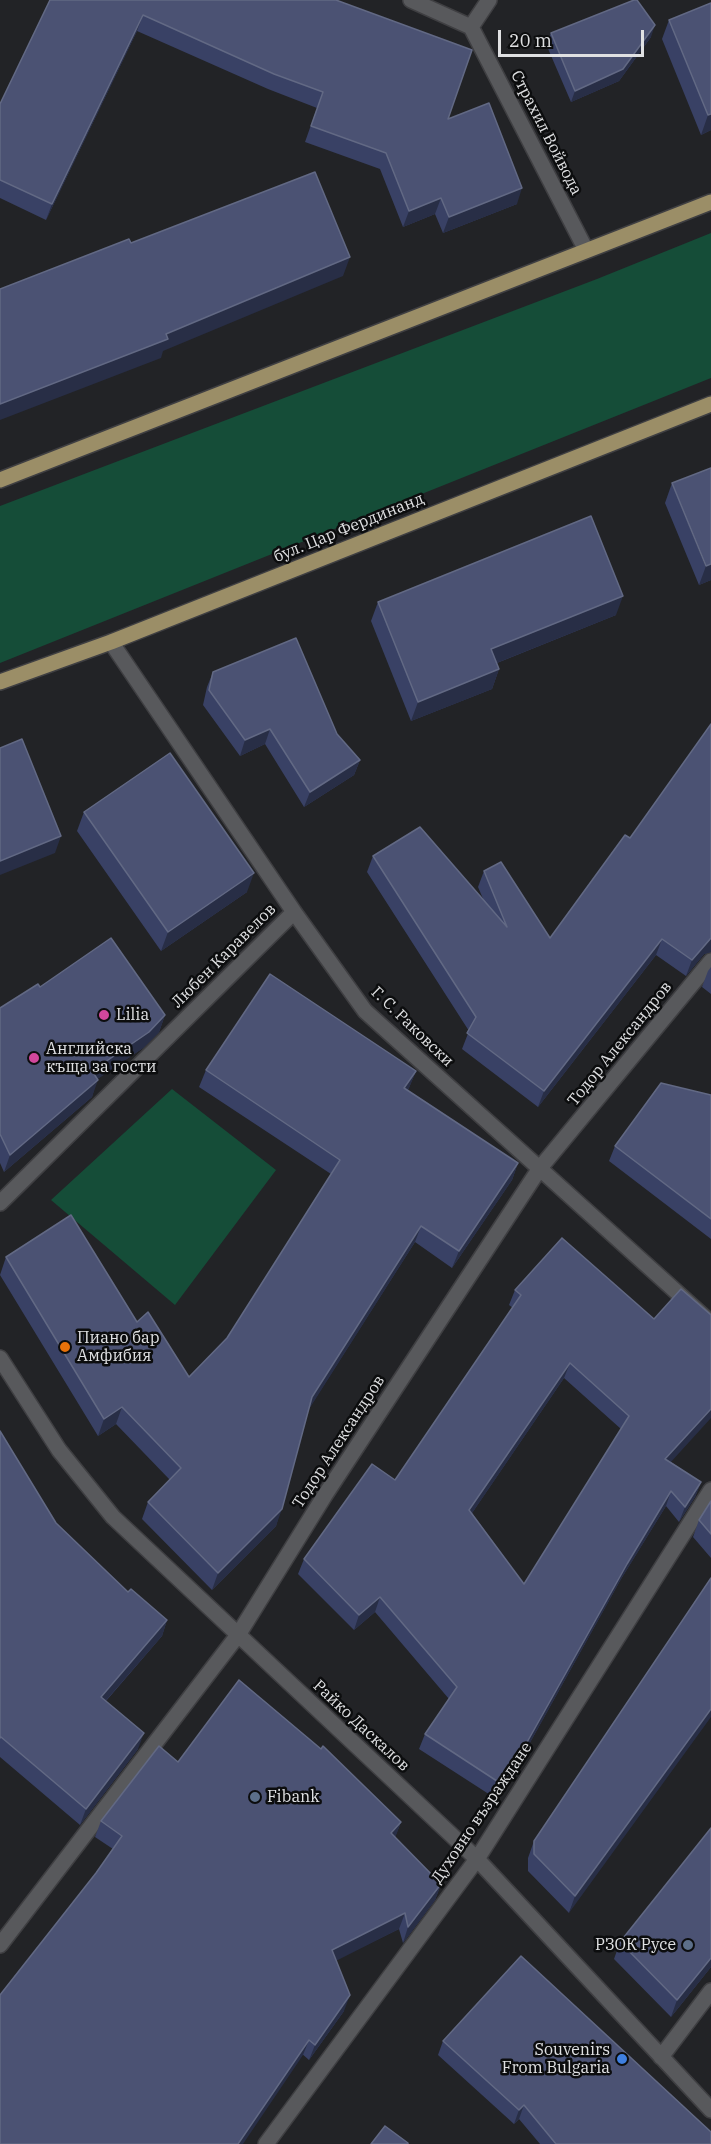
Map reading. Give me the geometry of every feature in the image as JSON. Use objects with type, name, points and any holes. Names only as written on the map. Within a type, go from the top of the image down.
[{"type":"main road","points":[[0,480],[711,202]]},
{"type":"main road","name":"бул. Цар Фердинанд","points":[[0,682],[111,642],[711,404]]},
{"type":"street","points":[[411,0],[471,27],[489,0]]},
{"type":"street","name":"Страхил Войвода","points":[[471,27],[586,250]]},
{"type":"street","name":"Г. С. Раковски","points":[[111,642],[294,912],[365,1011],[711,1323]]},
{"type":"street","name":"Любен Каравелов","points":[[0,1203],[294,912]]},
{"type":"street","name":"Тодор Александров","points":[[0,1946],[238,1635],[344,1466],[540,1168],[711,961]]},
{"type":"street","name":"Райко Даскалов","points":[[0,1358],[59,1450],[113,1517],[477,1859],[711,2110]]},
{"type":"street","name":"Духовно възраждане","points":[[266,2144],[477,1859],[711,1490]]},
{"type":"street","points":[[662,2057],[711,1991]]},
{"type":"green space","points":[[711,233],[711,378],[0,663],[0,506],[597,279]]},
{"type":"green space","points":[[172,1089],[276,1170],[175,1305],[51,1200]]},
{"type":"building","points":[[50,0],[336,0],[472,50],[448,119],[489,103],[522,188],[449,217],[441,198],[409,211],[386,153],[311,126],[323,92],[274,74],[143,15],[52,204],[0,180],[0,104]]},
{"type":"building","points":[[637,0],[655,25],[623,69],[575,91],[551,33]]},
{"type":"building","points":[[711,3],[711,114],[708,115],[669,20]]},
{"type":"building","points":[[315,172],[350,257],[166,334],[168,339],[0,404],[0,289],[129,239],[131,243]]},
{"type":"building","points":[[711,468],[711,564],[706,566],[672,483]]},
{"type":"building","points":[[591,516],[623,596],[491,649],[499,669],[418,702],[378,602]]},
{"type":"building","points":[[296,638],[337,734],[360,760],[310,792],[270,729],[245,740],[209,690],[213,672]]},
{"type":"building","points":[[711,724],[711,938],[692,960],[662,939],[544,1091],[467,1033],[476,1017],[373,856],[420,827],[507,927],[484,871],[501,862],[550,938],[625,835],[630,838]]},
{"type":"building","points":[[22,739],[61,836],[0,861],[0,748]]},
{"type":"building","points":[[170,753],[254,873],[168,932],[84,812]]},
{"type":"building","points":[[111,938],[165,1015],[149,1032],[92,1071],[98,1080],[10,1155],[0,1134],[0,1008],[38,984],[40,987]]},
{"type":"building","points":[[270,974],[416,1071],[404,1088],[518,1163],[459,1251],[421,1226],[312,1397],[282,1509],[218,1573],[148,1502],[181,1468],[122,1407],[104,1419],[6,1257],[71,1215],[137,1322],[148,1312],[189,1377],[227,1338],[340,1160],[206,1070]]},
{"type":"building","points":[[661,1083],[711,1095],[711,1219],[615,1146]]},
{"type":"building","points":[[562,1238],[654,1319],[681,1289],[711,1315],[711,1409],[665,1459],[701,1482],[685,1507],[671,1491],[627,1564],[503,1785],[425,1734],[457,1687],[380,1597],[359,1615],[304,1559],[372,1464],[395,1480],[521,1295],[515,1290]],"holes":[[[570,1363],[629,1416],[524,1584],[469,1510]]]},
{"type":"building","points":[[0,1431],[56,1523],[128,1592],[131,1589],[167,1620],[101,1697],[144,1733],[86,1809],[0,1738]]},
{"type":"building","points":[[711,1501],[711,1534],[699,1520]]},
{"type":"building","points":[[711,1578],[711,1709],[575,1896],[534,1854],[534,1841]]},
{"type":"building","points":[[239,1680],[321,1749],[323,1746],[401,1822],[391,1833],[441,1884],[408,1927],[405,1913],[332,1950],[350,1995],[315,2045],[309,2040],[238,2144],[0,2144],[0,1995],[96,1873],[122,1836],[101,1821],[159,1746],[178,1762]]},
{"type":"building","points":[[711,1828],[711,1958],[677,2000],[620,1942]]},
{"type":"building","points":[[521,1956],[711,2132],[711,2144],[556,2144],[524,2105],[519,2110],[443,2041]]},
{"type":"building","points":[[385,2126],[408,2143],[408,2144],[371,2144]]},
{"type":"place","name":"Lilia","points":[[104,1015]]},
{"type":"place","name":"Aнглийска къща за гости","points":[[34,1058]]},
{"type":"place","name":"Пиано бар Амфибия","points":[[65,1347]]},
{"type":"place","name":"Fibank","points":[[255,1797]]},
{"type":"place","name":"РЗОК Русе","points":[[688,1945]]},
{"type":"place","name":"Souvenirs From Bulgaria","points":[[622,2059]]}]
